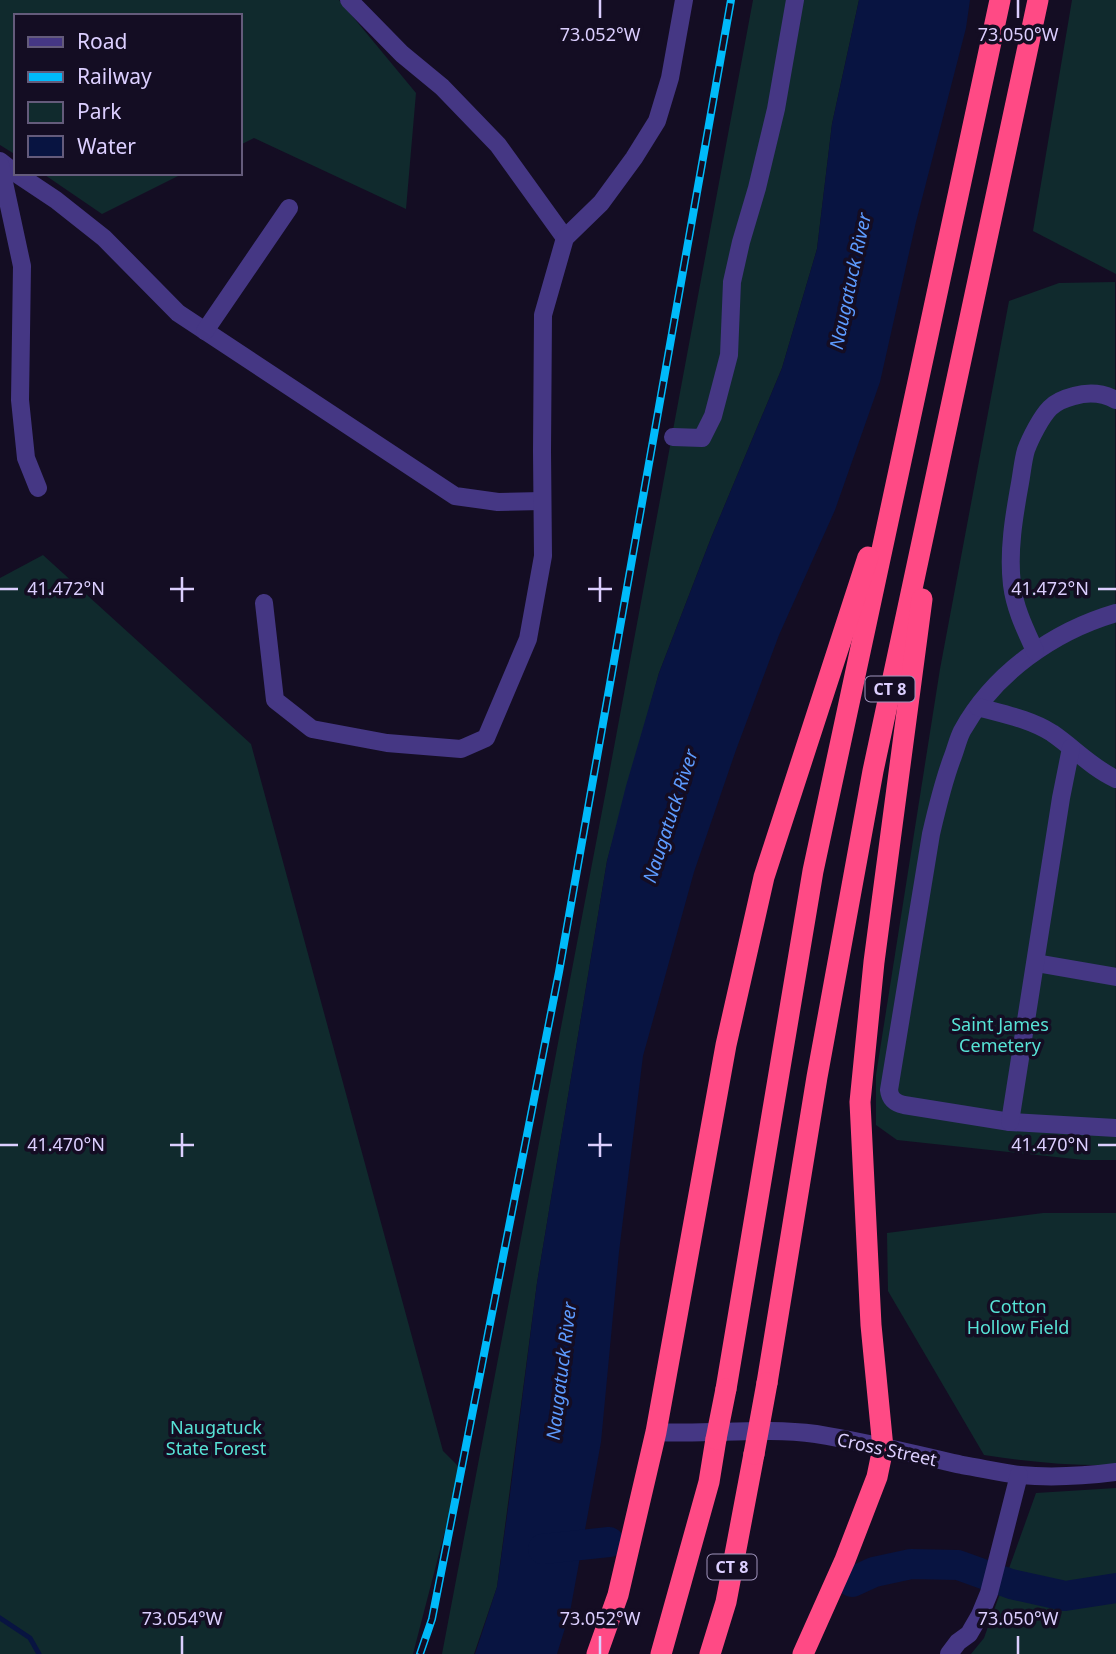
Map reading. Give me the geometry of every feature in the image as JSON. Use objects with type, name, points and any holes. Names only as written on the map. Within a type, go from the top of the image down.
[{"type":"highway","name":"CT 8","points":[[661,1654],[709,1482],[813,871],[1000,0]]},
{"type":"highway","name":"CT 8","points":[[710,1654],[726,1602],[767,1383],[817,1077],[873,771],[1038,0]]},
{"type":"highway","points":[[803,1654],[845,1560],[877,1477],[883,1448],[871,1325],[860,1101],[874,962],[943,440]]},
{"type":"highway","points":[[597,1654],[618,1595],[656,1432],[726,1045],[764,877],[903,452]]},
{"type":"street","points":[[349,0],[402,54],[442,87],[498,145],[565,238]]},
{"type":"street","points":[[264,603],[275,700],[312,729],[387,743],[461,749],[486,738],[528,639],[543,556],[543,315],[565,238],[601,202],[634,158],[657,121],[670,78],[684,0]]},
{"type":"street","points":[[673,437],[702,438],[713,416],[729,355],[732,282],[776,110],[795,0]]},
{"type":"street","points":[[5,166],[22,266],[20,400],[26,458],[38,488]]},
{"type":"street","points":[[18,175],[104,237],[178,313],[455,496],[498,502],[542,501]]},
{"type":"street","points":[[205,331],[289,208]]},
{"type":"street","points":[[1035,651],[1020,619],[1012,582],[1011,549],[1026,451],[1050,408],[1066,398],[1084,393],[1116,400]]},
{"type":"street","points":[[1116,613],[1099,618],[1035,651],[990,691],[961,733],[939,797],[924,870],[889,1090],[898,1104],[1010,1122],[1116,1128]]},
{"type":"street","points":[[978,707],[1021,719],[1050,732],[1105,774],[1116,779]]},
{"type":"street","points":[[1010,1122],[1071,748]]},
{"type":"street","points":[[1036,964],[1116,977]]},
{"type":"street","name":"Cross Street","points":[[656,1432],[780,1430],[816,1434],[1019,1475],[1048,1477],[1116,1472]]},
{"type":"street","points":[[938,1654],[954,1648],[969,1634],[980,1615],[989,1593],[1019,1475]]},
{"type":"green space","points":[[0,0],[339,0],[416,93],[406,209],[254,138],[242,144],[242,14],[14,14],[14,154],[0,145]]},
{"type":"green space","points":[[753,0],[859,0],[832,124],[817,249],[782,368],[711,538],[659,673],[607,861],[537,1283],[497,1587],[474,1654],[442,1654],[607,785]]},
{"type":"green space","points":[[1072,0],[1116,0],[1116,274],[1033,231]]},
{"type":"green space","points":[[45,175],[180,175],[102,214]]},
{"type":"green space","name":"Saint James Cemetery","points":[[1115,282],[1116,1160],[1084,1160],[897,1140],[876,1125],[876,1075],[940,669],[1009,301],[1059,283]]},
{"type":"green space","name":"Naugatuck State Forest","points":[[43,555],[251,744],[443,1451],[461,1469],[413,1654],[0,1654],[0,578]]},
{"type":"green space","name":"Cotton Hollow Field","points":[[1043,1213],[1116,1213],[1116,1465],[1050,1463],[984,1455],[888,1291],[887,1233]]},
{"type":"green space","points":[[1116,1488],[1116,1654],[971,1654],[984,1638],[1036,1493]]},
{"type":"water","name":"Naugatuck River","points":[[859,0],[970,0],[966,28],[916,222],[880,382],[835,510],[779,635],[736,750],[694,872],[643,1056],[619,1252],[601,1442],[570,1612],[557,1654],[475,1654],[497,1587],[537,1283],[607,861],[659,673],[711,538],[782,368],[817,249],[832,124]]},
{"type":"waterway","points":[[543,1549],[609,1542]]},
{"type":"waterway","points":[[852,1582],[874,1572],[911,1564],[958,1565],[1011,1584],[1065,1596],[1116,1588]]},
{"type":"waterway","points":[[0,1618],[30,1638],[39,1654]]},
{"type":"railway","points":[[420,1654],[432,1619],[559,972],[731,0]]}]
